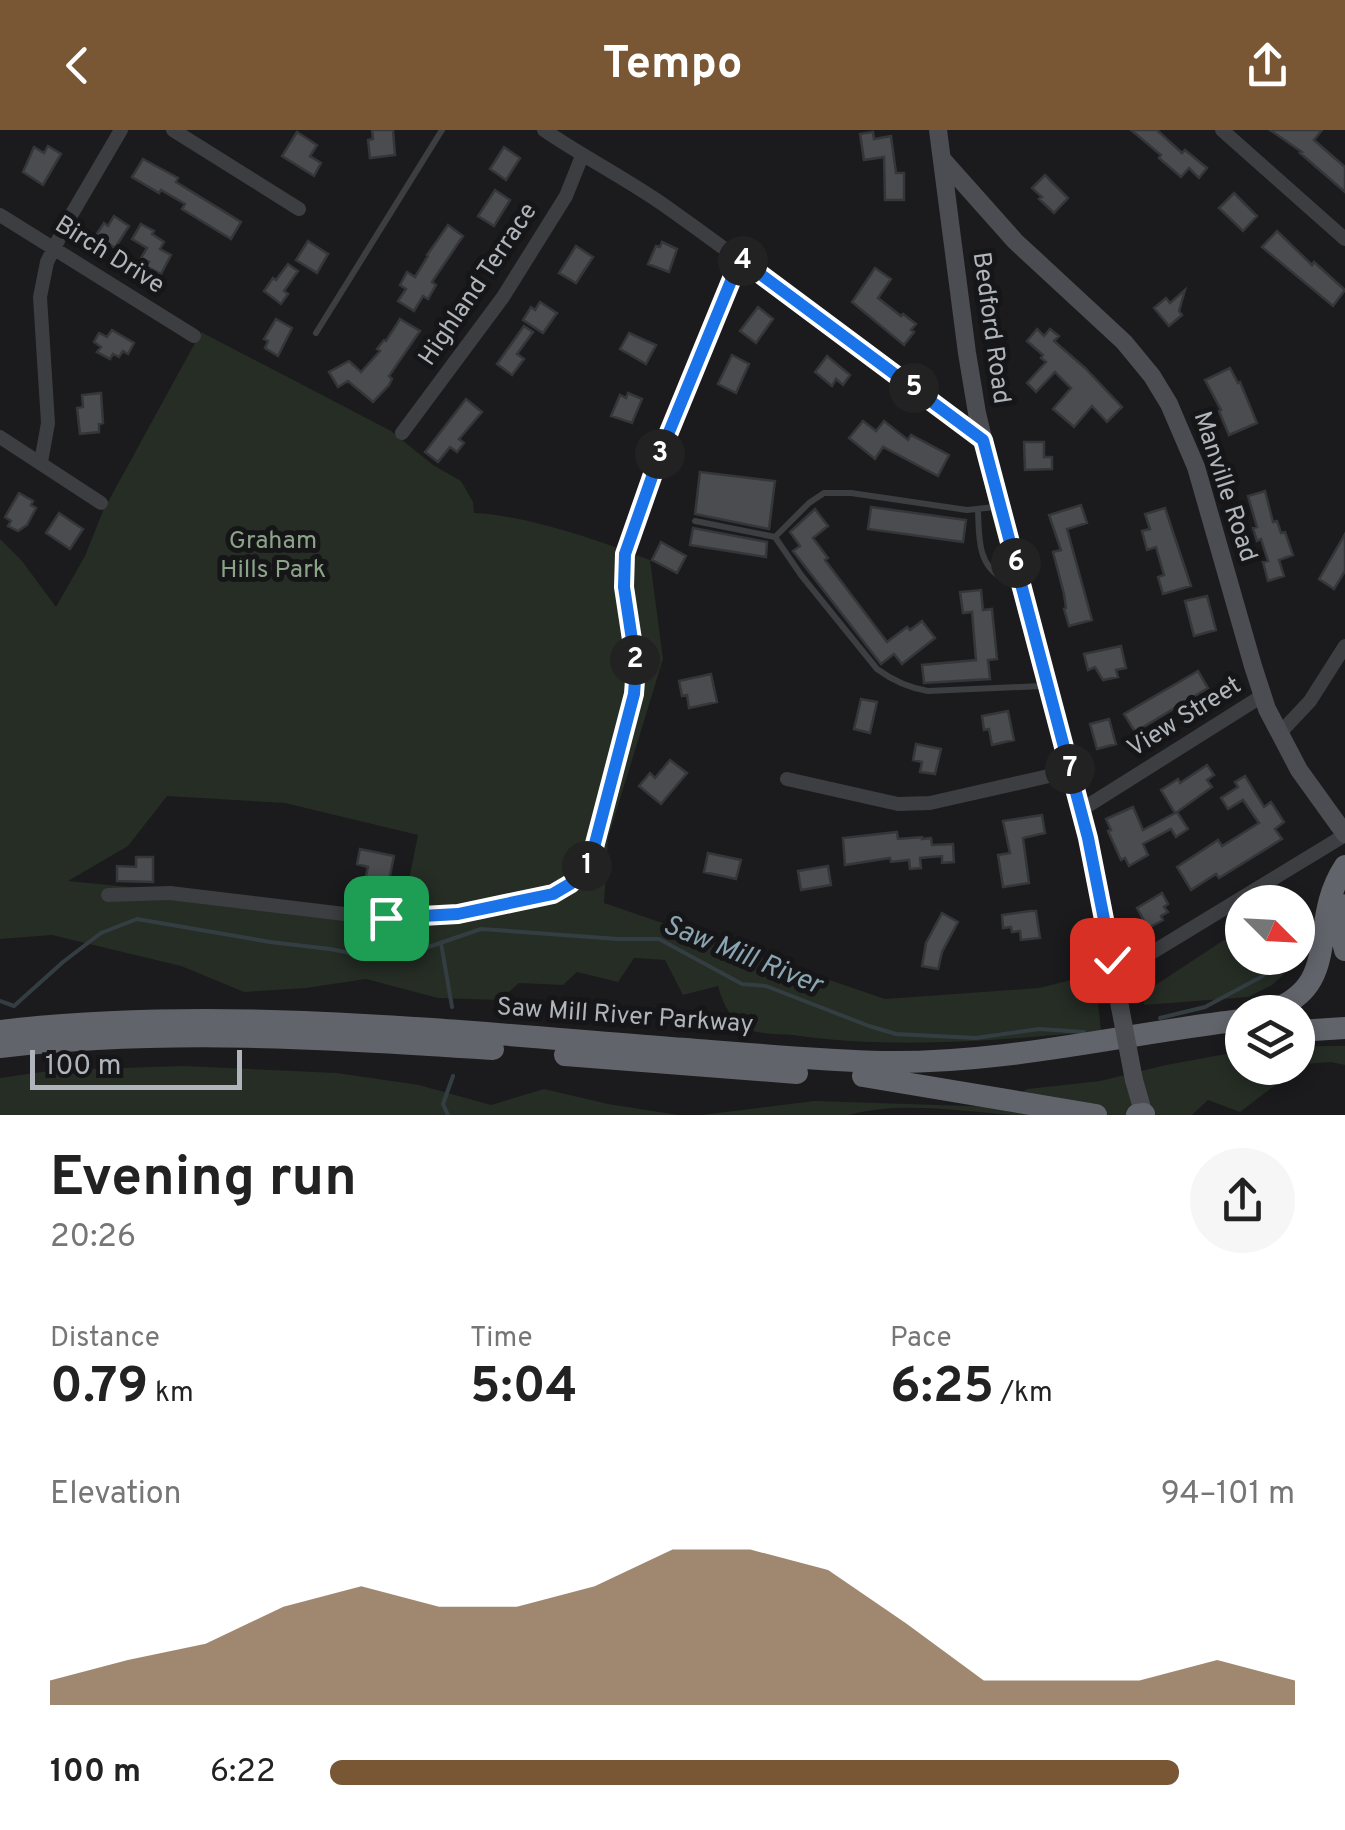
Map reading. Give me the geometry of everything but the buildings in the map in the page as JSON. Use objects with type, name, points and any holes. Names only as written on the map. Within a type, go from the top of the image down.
[{"type":"highway","points":[[1304,995],[1317,979],[1332,892],[1345,866]]},
{"type":"highway","points":[[1345,896],[1340,930],[1345,950]]},
{"type":"highway","points":[[1315,1014],[1345,1013]]},
{"type":"highway","name":"Saw Mill River Parkway","points":[[0,1031],[118,1022],[290,1022],[910,1062],[1038,1052],[1225,1023]]},
{"type":"highway","points":[[1315,1029],[1345,1028]]},
{"type":"highway","name":"Saw Mill River Parkway","points":[[0,1047],[122,1038],[294,1038],[736,1069],[942,1076],[1007,1071],[1225,1039]]},
{"type":"highway","points":[[863,1076],[1096,1115]]},
{"type":"main road","name":"Bedford Road","points":[[938,130],[966,352],[983,440],[1096,871],[1142,1115]]},
{"type":"main road","name":"Manville Road","points":[[942,158],[1015,241],[1124,342],[1169,404],[1196,468],[1262,696],[1278,734],[1345,835]]},
{"type":"street","points":[[40,462],[48,423],[40,297],[46,262],[121,130]]},
{"type":"street","points":[[172,130],[299,209]]},
{"type":"street","points":[[544,130],[643,191],[740,259],[983,440]]},
{"type":"street","points":[[1222,130],[1345,239]]},
{"type":"street","name":"Highland Terrace","points":[[402,433],[502,298],[566,196],[582,156]]},
{"type":"street","name":"Birch Drive","points":[[0,215],[194,336]]},
{"type":"street","points":[[108,895],[170,893],[386,918],[458,914],[553,894],[585,870],[634,694],[636,666],[624,587],[625,554],[660,454],[740,259]]},
{"type":"street","points":[[0,437],[101,503]]},
{"type":"street","points":[[1278,734],[1310,701],[1345,646]]},
{"type":"street","name":"View Street","points":[[1081,810],[1262,696]]},
{"type":"street","points":[[787,779],[898,804],[930,803],[1070,770]]},
{"type":"street","points":[[1114,975],[1345,835]]},
{"type":"lane","points":[[316,333],[442,130]]},
{"type":"lane","points":[[775,537],[809,502],[824,493],[851,492],[932,506],[999,506]]},
{"type":"lane","points":[[978,509],[980,545],[989,569],[1004,579],[1020,577]]},
{"type":"lane","points":[[695,521],[775,537],[877,670],[910,687],[928,691],[1048,686]]},
{"type":"green space","name":"Graham Hills Park","points":[[201,332],[391,431],[433,465],[461,481],[473,502],[474,513],[541,524],[650,560],[663,659],[608,838],[604,903],[885,999],[1039,988],[1095,974],[1101,1031],[908,1043],[757,1032],[742,1026],[732,1016],[718,986],[683,995],[665,960],[634,958],[618,982],[577,972],[563,985],[519,983],[500,1000],[438,998],[366,979],[244,992],[181,966],[52,935],[0,939],[0,539],[56,607],[85,556],[103,511]],"holes":[[[167,796],[285,803],[418,835],[402,914],[68,881],[128,846]]]},
{"type":"green space","points":[[1224,940],[1225,975],[1283,975],[1252,995],[1144,1005],[1145,992]]},
{"type":"green space","points":[[1345,1046],[1345,1065],[1315,1063],[1315,1047]]},
{"type":"green space","points":[[1225,1054],[1225,1085],[1276,1085],[1240,1112],[1208,1100],[1192,1115],[1012,1115],[910,1108],[849,1115],[702,1115],[814,1101],[999,1107],[1027,1089],[1100,1081]]},
{"type":"green space","points":[[184,1066],[337,1073],[419,1085],[491,1105],[544,1089],[678,1115],[0,1115],[0,1078],[56,1070]]},
{"type":"waterway","name":"Saw Mill River","points":[[0,1001],[14,1006],[101,933],[137,919],[375,958],[408,954],[481,929],[659,939],[742,984],[766,986],[896,1034],[976,1038],[1039,1029],[1084,1032]]},
{"type":"waterway","points":[[441,943],[452,1007]]},
{"type":"waterway","name":"Saw Mill River","points":[[1160,1018],[1205,1007],[1264,975]]},
{"type":"waterway","points":[[448,1115],[443,1104],[453,1076]]},
{"type":"route","points":[[386,918],[458,914],[553,894],[585,870],[634,694],[636,666],[624,587],[625,554],[660,454],[740,259],[983,440],[1088,838],[1112,960]]}]
